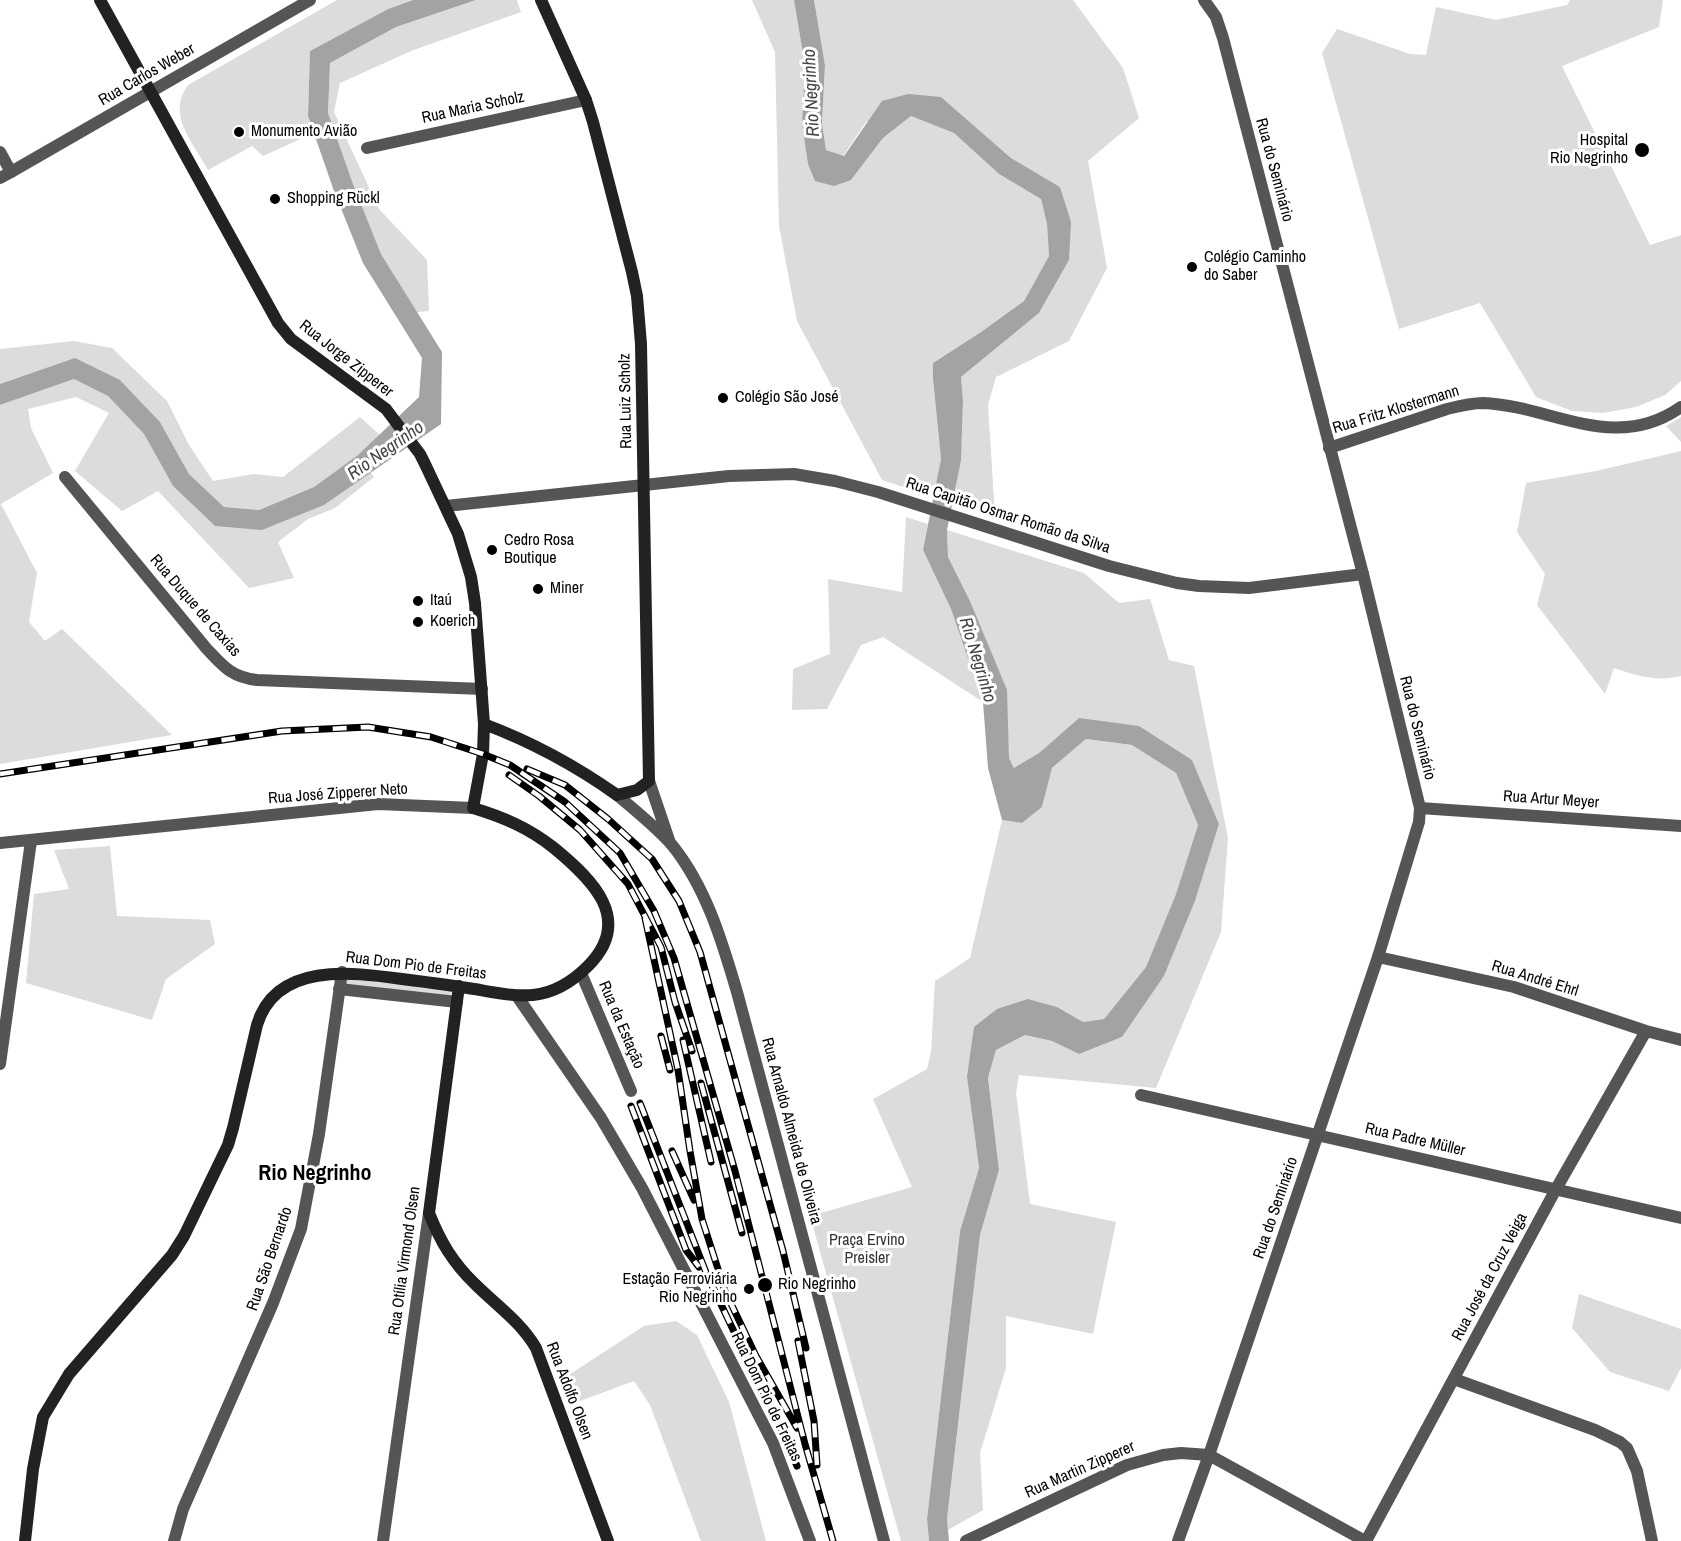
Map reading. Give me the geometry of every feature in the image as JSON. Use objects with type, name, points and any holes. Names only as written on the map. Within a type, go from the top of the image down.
[{"type":"main road","name":"Rua Jorge Zipperer","points":[[100,0],[284,331],[291,339],[386,409],[420,454],[446,506],[458,534],[471,577],[475,603],[484,724],[483,754],[473,808]]},
{"type":"main road","name":"Rua Luiz Scholz","points":[[541,0],[586,100],[637,296],[641,344],[649,781]]},
{"type":"main road","name":"Rua Arnaldo Almeida de Oliveira","points":[[484,724],[545,750],[617,795]]},
{"type":"main road","points":[[617,795],[637,790],[649,781]]},
{"type":"main road","name":"Rua José Zipperer Neto","points":[[473,808],[499,815],[520,825],[569,860],[598,892],[608,914],[608,938],[596,958],[581,973],[566,984],[547,992],[518,996]]},
{"type":"main road","name":"Rua Dom Pio de Freitas","points":[[25,1541],[36,1448],[43,1417],[69,1374],[172,1255],[184,1236],[228,1145],[262,1009],[270,998],[281,989],[314,976],[342,972],[459,986],[518,996]]},
{"type":"main road","name":"Rua Otília Virmond Olsen","points":[[429,1214],[459,986]]},
{"type":"main road","name":"Rua Adolfo Olsen","points":[[429,1214],[447,1253],[474,1284],[519,1324],[536,1348],[608,1541]]},
{"type":"street","name":"Rua Carlos Weber","points":[[6,175],[310,0]]},
{"type":"street","name":"Rua do Seminário","points":[[1178,1541],[1319,1135],[1378,957],[1419,822],[1420,808],[1363,574],[1223,38],[1216,17],[1203,0]]},
{"type":"street","name":"Rua Maria Scholz","points":[[367,148],[586,100]]},
{"type":"street","points":[[0,152],[6,175]]},
{"type":"street","name":"Rua Fritz Klostermann","points":[[1329,448],[1466,404],[1484,403],[1506,406],[1599,428],[1638,426],[1658,420],[1681,407]]},
{"type":"street","name":"Rua Capitão Osmar Romão da Silva","points":[[446,506],[738,475],[794,474],[857,486],[1152,578],[1199,586],[1249,588],[1363,574]]},
{"type":"street","name":"Rua Duque de Caxias","points":[[65,477],[206,648],[231,673],[242,678],[256,680],[482,689]]},
{"type":"street","name":"Rua Arnaldo Almeida de Oliveira","points":[[649,781],[671,844]]},
{"type":"street","name":"Rua Arnaldo Almeida de Oliveira","points":[[617,795],[671,844],[696,881],[708,906],[728,961],[884,1541]]},
{"type":"street","name":"Rua José Zipperer Neto","points":[[0,843],[378,804],[473,808]]},
{"type":"street","name":"Rua Artur Meyer","points":[[1420,808],[1681,826]]},
{"type":"street","points":[[0,1064],[31,841]]},
{"type":"street","name":"Rua André Ehrl","points":[[1378,957],[1514,987],[1646,1031],[1681,1040]]},
{"type":"street","name":"Rua São Bernardo","points":[[174,1541],[183,1509],[273,1303],[301,1229],[319,1134],[342,972]]},
{"type":"street","name":"Rua da Estação","points":[[581,973],[631,1091]]},
{"type":"street","points":[[339,989],[457,1002]]},
{"type":"street","name":"Rua Dom Pio de Freitas","points":[[518,996],[601,1118],[642,1188],[769,1434],[810,1541]]},
{"type":"street","name":"Rua José da Cruz Veiga","points":[[1366,1541],[1556,1189],[1646,1031]]},
{"type":"street","name":"Rua Padre Müller","points":[[1142,1095],[1681,1218]]},
{"type":"street","name":"Rua Otília Virmond Olsen","points":[[383,1541],[429,1214]]},
{"type":"street","points":[[1454,1378],[1595,1430],[1620,1442],[1627,1448],[1637,1471],[1652,1541]]},
{"type":"street","name":"Rua Martin Zipperer","points":[[968,1540],[1127,1465],[1163,1455],[1180,1453],[1209,1455],[1366,1541]]},
{"type":"green space","points":[[337,0],[413,0],[388,9],[310,51],[308,116],[314,133],[263,156],[252,146],[208,170],[189,139],[181,118],[182,96],[188,85]]},
{"type":"green space","points":[[476,0],[517,0],[521,12],[411,51],[340,83],[334,112],[379,209],[427,260],[429,311],[417,312],[381,254],[328,113],[330,63],[396,27]]},
{"type":"green space","points":[[752,0],[794,0],[805,66],[802,124],[808,164],[851,180],[883,138],[911,116],[954,133],[999,174],[1041,199],[1047,224],[1049,256],[1024,301],[933,363],[941,459],[934,497],[882,480],[797,321],[779,226],[775,52]]},
{"type":"green space","points":[[814,0],[1073,0],[1123,68],[1139,118],[1088,161],[1107,268],[1069,341],[996,377],[988,405],[995,516],[953,503],[962,440],[961,377],[1039,313],[1069,260],[1060,187],[1011,158],[941,97],[866,122],[843,156],[826,150],[822,123],[825,65]]},
{"type":"green space","points":[[1570,0],[1663,0],[1659,27],[1562,66],[1650,245],[1681,235],[1681,381],[1665,395],[1636,407],[1603,413],[1572,411],[1536,397],[1480,303],[1399,329],[1322,53],[1337,29],[1410,54],[1426,55],[1436,7],[1496,20],[1567,5]]},
{"type":"green space","points":[[74,341],[112,348],[167,401],[189,445],[213,481],[253,474],[283,477],[360,417],[380,435],[358,455],[314,487],[259,510],[224,507],[189,474],[160,422],[120,380],[20,377],[0,384],[0,349]]},
{"type":"green space","points":[[74,379],[108,396],[144,434],[173,486],[215,526],[324,505],[370,472],[374,477],[335,508],[308,519],[278,542],[294,578],[249,588],[158,491],[122,511],[75,471],[109,413],[76,397],[28,409],[31,428],[53,473],[1,504],[37,573],[29,622],[45,641],[62,629],[172,735],[0,764],[0,405]]},
{"type":"green space","points":[[1681,417],[1681,442],[1666,426]]},
{"type":"green space","points":[[1681,451],[1681,676],[1647,677],[1614,668],[1605,694],[1537,605],[1545,574],[1517,532],[1526,483],[1596,471]]},
{"type":"green space","points":[[906,517],[928,524],[923,550],[951,609],[983,702],[883,637],[861,645],[827,709],[792,710],[793,669],[830,654],[828,579],[902,592]]},
{"type":"green space","points":[[947,530],[1084,573],[1119,603],[1150,599],[1169,660],[1194,666],[1228,838],[1221,932],[1156,1088],[1019,1075],[1016,1093],[1030,1204],[1116,1222],[1093,1334],[1006,1316],[1006,1368],[980,1453],[983,1510],[948,1530],[947,1519],[980,1235],[999,1170],[988,1078],[996,1050],[1025,1035],[1052,1041],[1079,1054],[1122,1037],[1164,976],[1195,901],[1219,824],[1192,760],[1079,718],[1039,753],[1015,769],[1009,758],[1006,690],[970,601],[948,557]]},
{"type":"green space","name":"Praça Ervino Preisler","points":[[1086,739],[1132,745],[1176,773],[1198,825],[1176,894],[1146,967],[1104,1019],[1083,1022],[1057,1007],[1028,999],[967,1077],[979,1168],[960,1231],[927,1519],[929,1541],[901,1541],[810,1216],[912,1187],[873,1099],[927,1069],[931,1052],[935,981],[970,958],[1002,820],[1022,823],[1042,807],[1052,768]]},
{"type":"green space","points":[[110,846],[117,916],[210,920],[215,944],[166,979],[152,1020],[26,983],[34,894],[69,889],[54,850]]},
{"type":"green space","points":[[347,977],[452,990],[450,998],[346,985]]},
{"type":"green space","points":[[1579,1294],[1681,1329],[1681,1368],[1669,1391],[1610,1372],[1572,1328]]},
{"type":"green space","points":[[676,1321],[697,1335],[729,1402],[766,1541],[701,1541],[650,1405],[634,1381],[572,1404],[561,1380],[644,1326]]},
{"type":"water","points":[[413,0],[476,0],[396,27],[330,63],[328,113],[381,254],[442,352],[441,424],[324,505],[262,530],[215,526],[173,486],[144,434],[108,396],[74,379],[0,405],[0,384],[75,358],[120,380],[160,422],[189,474],[224,507],[259,510],[314,487],[358,455],[419,397],[422,358],[363,263],[334,191],[308,116],[310,51],[388,9]]},
{"type":"water","points":[[794,0],[814,0],[825,65],[822,123],[826,150],[844,156],[882,101],[908,94],[941,97],[1011,158],[1060,187],[1071,222],[1069,260],[1039,313],[961,377],[963,401],[961,460],[947,530],[948,557],[970,601],[1007,690],[1009,758],[1014,768],[1039,753],[1079,718],[1139,726],[1192,760],[1219,824],[1195,901],[1164,976],[1122,1037],[1079,1054],[1052,1041],[1025,1035],[996,1050],[988,1078],[999,1170],[980,1235],[947,1519],[949,1541],[929,1541],[927,1519],[960,1231],[979,1168],[967,1077],[974,1027],[997,1009],[1028,999],[1057,1007],[1083,1022],[1104,1019],[1146,967],[1176,894],[1198,825],[1176,773],[1132,745],[1086,739],[1052,768],[1042,807],[1022,823],[1002,820],[988,768],[983,702],[951,609],[923,550],[941,459],[933,363],[1024,301],[1049,256],[1047,224],[1041,199],[999,174],[954,133],[911,116],[883,138],[851,180],[834,186],[815,181],[808,164],[802,124],[805,66]]},
{"type":"railway","points":[[0,774],[282,731],[368,727],[431,737],[483,754],[510,765],[565,802],[620,853],[654,911],[674,958],[735,1171],[805,1444],[833,1541]]},
{"type":"railway","points":[[527,769],[565,785],[608,819],[652,859],[679,901],[700,952],[783,1251],[806,1348]]},
{"type":"railway","points":[[509,775],[580,830],[628,884],[661,947],[675,1002],[692,1051]]},
{"type":"railway","points":[[645,918],[678,1070],[702,1219],[725,1291],[756,1356],[797,1428]]},
{"type":"railway","points":[[661,1036],[670,1070]]},
{"type":"railway","points":[[683,1040],[711,1162]]},
{"type":"railway","points":[[701,1083],[742,1233]]},
{"type":"railway","points":[[640,1103],[707,1275],[738,1340],[751,1354]]},
{"type":"railway","points":[[631,1106],[686,1250],[699,1267]]},
{"type":"railway","points":[[672,1151],[694,1200]]},
{"type":"railway","points":[[798,1341],[814,1421],[817,1465]]},
{"type":"railway","points":[[742,1348],[797,1466]]},
{"type":"place","name":"Monumento Avião","points":[[239,132]]},
{"type":"place","name":"Hospital Rio Negrinho","points":[[1642,150]]},
{"type":"place","name":"Shopping Rückl","points":[[275,199]]},
{"type":"place","name":"Colégio Caminho do Saber","points":[[1192,267]]},
{"type":"place","name":"Colégio São José","points":[[723,398]]},
{"type":"place","name":"Cedro Rosa Boutique","points":[[492,550]]},
{"type":"place","name":"Miner","points":[[538,589]]},
{"type":"place","name":"Itaú","points":[[418,601]]},
{"type":"place","name":"Koerich","points":[[418,622]]},
{"type":"place","name":"Rio Negrinho","points":[[765,1285]]},
{"type":"place","name":"Estação Ferroviária Rio Negrinho","points":[[749,1289]]},
{"type":"district","name":"Rio Negrinho","points":[[315,1174]]}]
